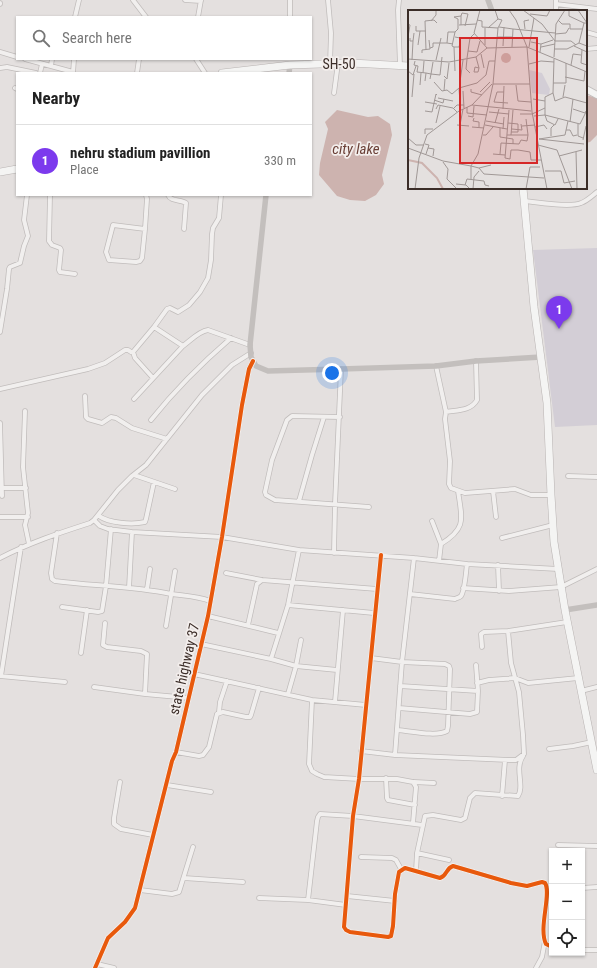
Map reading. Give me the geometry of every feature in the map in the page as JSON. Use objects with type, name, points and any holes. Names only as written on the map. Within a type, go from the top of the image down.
[{"type":"highway","name":"SH-50","points":[[228,72],[290,62],[408,66]]},
{"type":"highway","points":[[0,172],[16,169]]},
{"type":"highway","points":[[523,189],[534,307],[547,403],[550,495],[558,569],[567,622],[597,770]]},
{"type":"main road","points":[[587,90],[597,95]]},
{"type":"street","points":[[75,16],[79,0]]},
{"type":"street","points":[[133,0],[145,16]]},
{"type":"street","points":[[185,0],[201,0],[198,16]]},
{"type":"street","points":[[290,0],[290,16]]},
{"type":"street","points":[[328,0],[331,33],[330,64]]},
{"type":"street","points":[[399,0],[400,66]]},
{"type":"street","points":[[488,0],[492,10]]},
{"type":"street","points":[[556,2],[597,9]]},
{"type":"street","points":[[587,32],[597,35]]},
{"type":"street","points":[[587,49],[597,48]]},
{"type":"street","points":[[0,52],[16,57]]},
{"type":"street","points":[[28,60],[70,72]]},
{"type":"street","points":[[51,66],[52,60]]},
{"type":"street","points":[[73,72],[74,60]]},
{"type":"street","points":[[137,72],[139,60]]},
{"type":"street","points":[[199,62],[204,72]]},
{"type":"street","points":[[289,72],[290,62]]},
{"type":"street","points":[[334,93],[338,63]]},
{"type":"street","points":[[40,72],[42,64]]},
{"type":"street","points":[[0,68],[7,67],[31,72]]},
{"type":"street","points":[[524,201],[579,204],[586,201],[597,192]]},
{"type":"street","points":[[0,332],[9,269],[10,267],[20,263],[28,236],[24,220],[26,196]]},
{"type":"street","points":[[50,196],[49,242],[61,250],[60,272],[75,274]]},
{"type":"street","points":[[145,229],[113,225],[106,252],[109,260],[140,261],[142,258],[145,229],[146,196]]},
{"type":"street","points":[[169,196],[172,199],[184,202],[186,204],[184,229]]},
{"type":"street","points":[[133,352],[167,309],[170,308],[178,312],[190,306],[204,286],[208,278],[211,260],[212,234],[213,228],[219,218],[221,196]]},
{"type":"street","points":[[266,196],[250,345],[252,361],[256,366],[268,370],[342,369],[436,366],[476,361],[541,357]]},
{"type":"street","points":[[154,327],[183,346]]},
{"type":"street","points":[[134,399],[183,346],[204,330],[213,331],[250,345]]},
{"type":"street","points":[[151,420],[165,402],[192,373],[231,338]]},
{"type":"street","points":[[0,389],[88,369],[105,363],[125,350],[133,352]]},
{"type":"street","points":[[133,352],[135,358],[153,378]]},
{"type":"street","points":[[0,558],[21,547],[90,523],[99,516],[118,490],[146,465],[202,395],[238,360],[251,353]]},
{"type":"street","name":"state highway 37","points":[[96,966],[108,938],[131,915],[137,901],[172,761],[176,752],[208,616],[222,537],[242,404],[252,361]]},
{"type":"street","points":[[446,412],[472,407],[475,404],[476,361]]},
{"type":"street","points":[[436,366],[446,412],[445,419],[450,461],[449,484],[451,488],[458,491],[472,493],[515,489],[531,495],[550,495]]},
{"type":"street","points":[[334,553],[342,369]]},
{"type":"street","points":[[85,396],[86,417],[88,419],[102,423],[111,417],[116,418],[132,428],[167,439]]},
{"type":"street","points":[[25,411],[23,467],[28,517],[25,522],[30,544]]},
{"type":"street","points":[[340,417],[292,416],[287,420],[272,460],[265,492],[266,496],[275,500],[369,507]]},
{"type":"street","points":[[299,501],[324,417]]},
{"type":"street","points":[[0,423],[2,496]]},
{"type":"street","points":[[134,475],[175,489]]},
{"type":"street","points":[[568,476],[597,477]]},
{"type":"street","points":[[99,516],[108,521],[114,522],[145,522],[154,482]]},
{"type":"street","points":[[1,488],[26,488]]},
{"type":"street","points":[[441,544],[449,539],[460,527],[461,508],[458,491]]},
{"type":"street","points":[[493,492],[496,517]]},
{"type":"street","points":[[0,517],[28,517]]},
{"type":"street","points":[[94,520],[103,528],[132,532],[222,537],[299,550],[381,555],[467,564],[558,569]]},
{"type":"street","points":[[432,521],[441,544],[439,561]]},
{"type":"street","points":[[502,538],[553,525]]},
{"type":"street","points":[[62,607],[98,612],[102,611],[106,586],[111,529]]},
{"type":"street","points":[[129,588],[132,532]]},
{"type":"street","points":[[57,534],[51,573],[52,579],[55,581],[147,589],[172,594],[197,596],[210,601]]},
{"type":"street","points":[[21,547],[0,676],[65,682]]},
{"type":"street","points":[[271,659],[288,605],[299,550]]},
{"type":"street","points":[[381,555],[374,613],[372,658],[359,779],[353,816],[344,927],[346,930],[350,932],[388,937],[391,936],[393,932],[399,872],[401,869]]},
{"type":"street","points":[[395,755],[402,662],[414,558]]},
{"type":"street","points":[[410,594],[455,598],[461,596],[467,564]]},
{"type":"street","points":[[498,565],[499,591]]},
{"type":"street","points":[[147,589],[150,568]]},
{"type":"street","points":[[463,588],[499,591],[561,587],[597,569]]},
{"type":"street","points":[[166,626],[175,571]]},
{"type":"street","points":[[226,573],[262,580],[377,589]]},
{"type":"street","points":[[248,626],[257,584],[262,580]]},
{"type":"street","points":[[288,605],[374,613]]},
{"type":"street","points":[[565,610],[597,605]]},
{"type":"street","points":[[81,653],[87,610]]},
{"type":"street","points":[[335,702],[343,610]]},
{"type":"street","points":[[208,616],[278,633]]},
{"type":"street","points":[[482,647],[481,634],[484,632],[508,631],[567,622]]},
{"type":"street","points":[[104,623],[103,645],[107,647],[141,651],[147,654],[145,694]]},
{"type":"street","points":[[416,871],[417,853],[423,818],[425,816],[428,815],[463,820],[470,798],[475,793],[518,796],[520,793],[519,768],[524,754],[524,735],[519,692],[511,663],[508,631]]},
{"type":"street","points":[[288,694],[296,666],[301,640]]},
{"type":"street","points":[[201,644],[296,666],[337,670]]},
{"type":"street","points":[[372,658],[402,662],[448,665],[450,669],[447,731],[442,733],[398,730]]},
{"type":"street","points":[[399,708],[470,714],[477,712],[478,691],[476,665]]},
{"type":"street","points":[[194,674],[312,700],[366,705]]},
{"type":"street","points":[[477,683],[489,680],[515,678],[528,683],[578,678]]},
{"type":"street","points":[[176,752],[199,756],[203,755],[209,747],[219,712],[220,702],[227,681]]},
{"type":"street","points":[[400,686],[478,691]]},
{"type":"street","points":[[94,687],[189,698]]},
{"type":"street","points":[[581,691],[597,687]]},
{"type":"street","points":[[219,712],[250,717],[259,688]]},
{"type":"street","points":[[312,700],[309,764],[312,771],[324,777],[359,779],[386,778],[434,783]]},
{"type":"street","points":[[549,749],[592,742]]},
{"type":"street","points":[[361,751],[395,755],[505,760],[516,760],[524,754]]},
{"type":"street","points":[[502,796],[505,760]]},
{"type":"street","points":[[386,778],[388,800],[415,805]]},
{"type":"street","points":[[120,782],[114,824],[121,829],[153,835]]},
{"type":"street","points":[[413,782],[416,787],[413,823]]},
{"type":"street","points":[[167,785],[211,792]]},
{"type":"street","points":[[308,900],[318,817],[323,814],[353,816],[422,825]]},
{"type":"street","points":[[558,845],[597,846]]},
{"type":"street","points":[[140,890],[172,894],[179,892],[193,847]]},
{"type":"street","points":[[417,853],[449,860]]},
{"type":"street","points":[[361,857],[394,859],[401,869]]},
{"type":"street","points":[[401,869],[405,868],[440,878],[445,876],[448,869],[453,866],[511,884],[527,886],[542,882],[545,883],[547,889],[544,915],[545,941],[542,957],[536,968]]},
{"type":"street","points":[[184,878],[243,882]]},
{"type":"street","points":[[585,888],[597,887]]},
{"type":"street","points":[[347,896],[395,901]]},
{"type":"street","points":[[259,898],[308,900],[346,905]]},
{"type":"street","points":[[545,941],[546,944],[549,946]]},
{"type":"street","points":[[585,950],[597,950]]},
{"type":"street","points":[[96,966],[114,968]]},
{"type":"shaded area","points":[[597,248],[597,425],[555,427],[533,250]]},
{"type":"water","points":[[587,95],[597,98],[597,135],[590,142],[587,143]]},
{"type":"water","name":"city lake","points":[[337,110],[368,117],[378,116],[390,124],[392,135],[382,175],[384,184],[376,195],[365,201],[350,200],[337,196],[319,175],[320,163],[328,129],[325,122]]},
{"type":"cycle path","points":[[95,968],[108,938],[125,922],[135,908],[172,761],[176,752],[208,616],[222,537],[242,405],[249,369],[253,361]]},
{"type":"cycle path","points":[[381,555],[359,779],[353,816],[344,927],[350,932],[388,937],[391,936],[395,894],[399,872],[405,868],[440,878],[444,876],[449,868],[453,866],[511,883],[527,886],[542,882],[545,883],[547,894],[543,929],[546,944],[549,946]]},
{"type":"place","name":"nehru stadium pavillion","points":[[559,329]]}]
